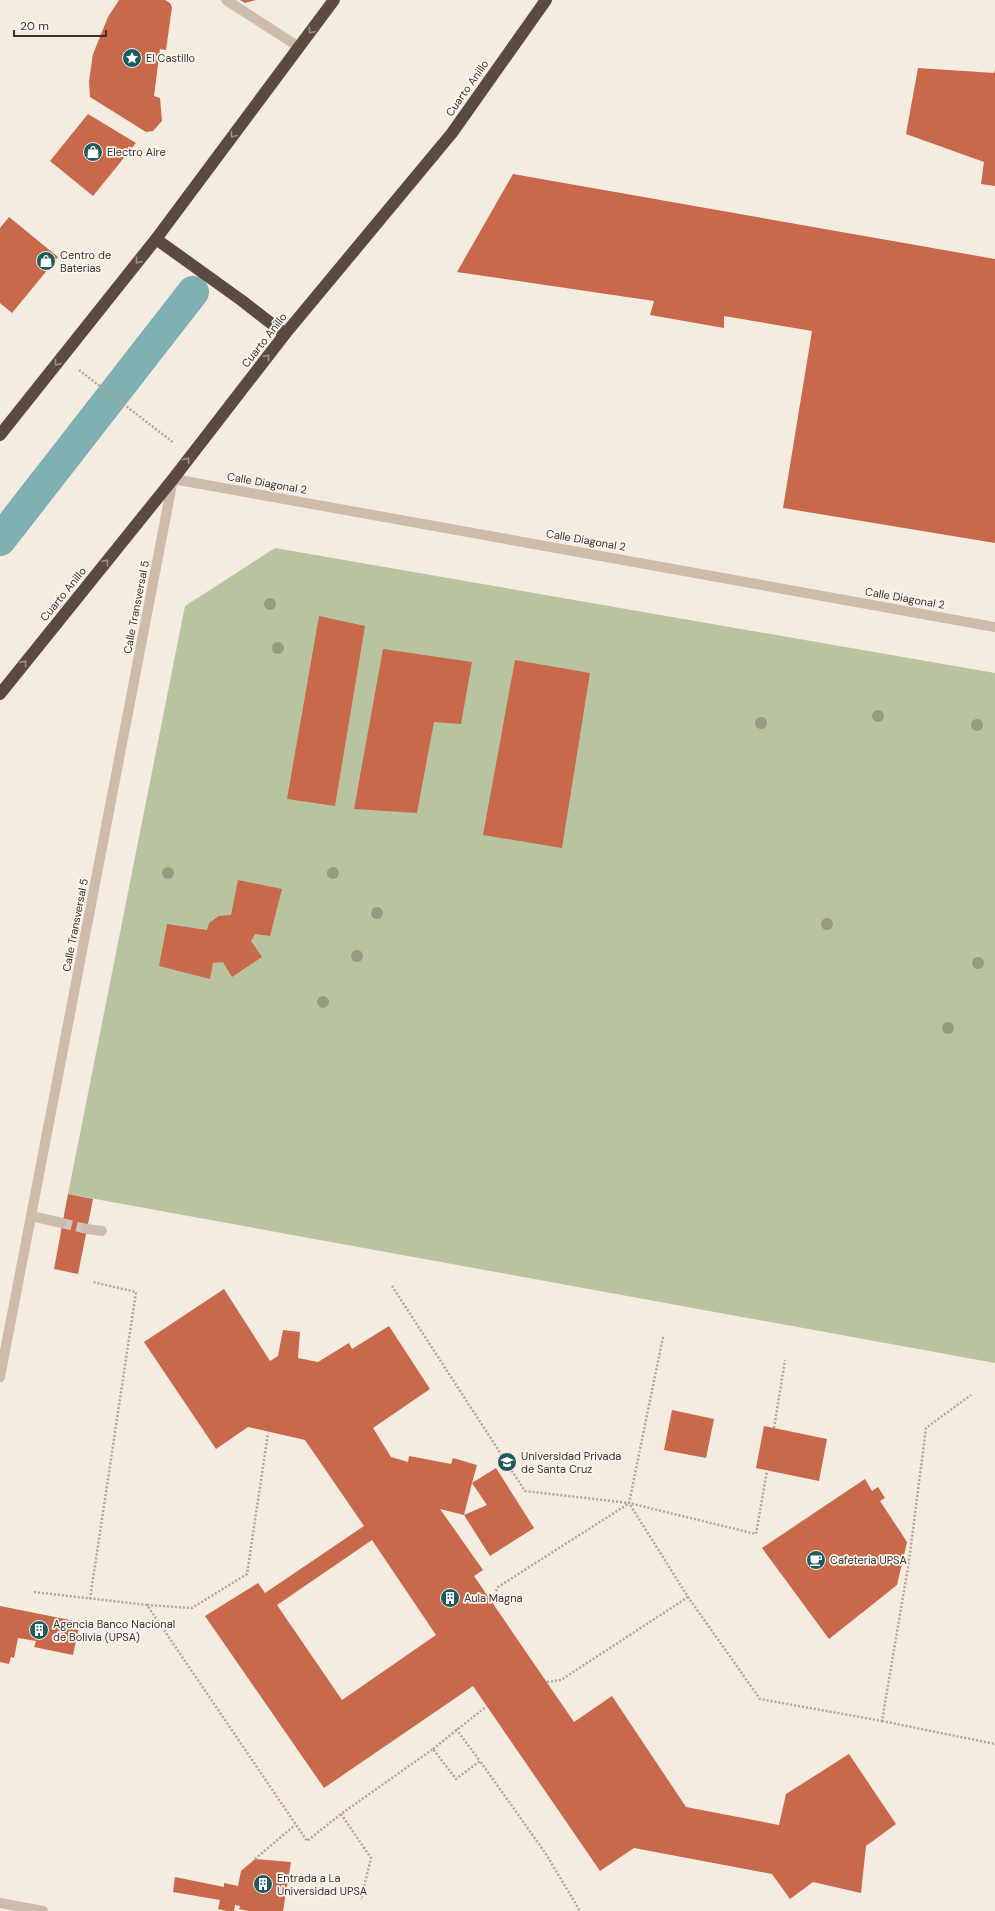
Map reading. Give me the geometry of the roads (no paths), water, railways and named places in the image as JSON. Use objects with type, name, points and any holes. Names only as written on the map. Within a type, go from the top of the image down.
[{"type":"highway","points":[[0,435],[156,239],[334,0]]},
{"type":"highway","name":"Cuarto Anillo","points":[[0,694],[173,479],[285,334],[452,133],[546,0]]},
{"type":"highway","points":[[156,239],[241,300],[285,334]]},
{"type":"street","points":[[226,0],[299,47]]},
{"type":"street","name":"Calle Diagonal 2","points":[[173,479],[995,627]]},
{"type":"street","name":"Calle Transversal 5","points":[[0,1377],[173,479]]},
{"type":"street","points":[[31,1216],[62,1223]]},
{"type":"street","points":[[87,1229],[102,1231]]},
{"type":"street","points":[[0,1903],[43,1911]]},
{"type":"waterway","points":[[0,540],[193,292]]},
{"type":"tunnel","points":[[62,1223],[87,1229]]},
{"type":"place","name":"El Castillo","points":[[132,58]]},
{"type":"place","name":"Electro Aire","points":[[93,152]]},
{"type":"place","name":"Centro de Baterias","points":[[46,261]]},
{"type":"place","name":"Universidad Privada de Santa Cruz","points":[[507,1462]]},
{"type":"place","name":"Cafeteria UPSA","points":[[816,1560]]},
{"type":"place","name":"Aula Magna","points":[[450,1598]]},
{"type":"place","name":"Agencia Banco Nacional de Bolivia (UPSA)","points":[[39,1630]]},
{"type":"place","name":"Entrada a La Universidad UPSA","points":[[263,1884]]}]
